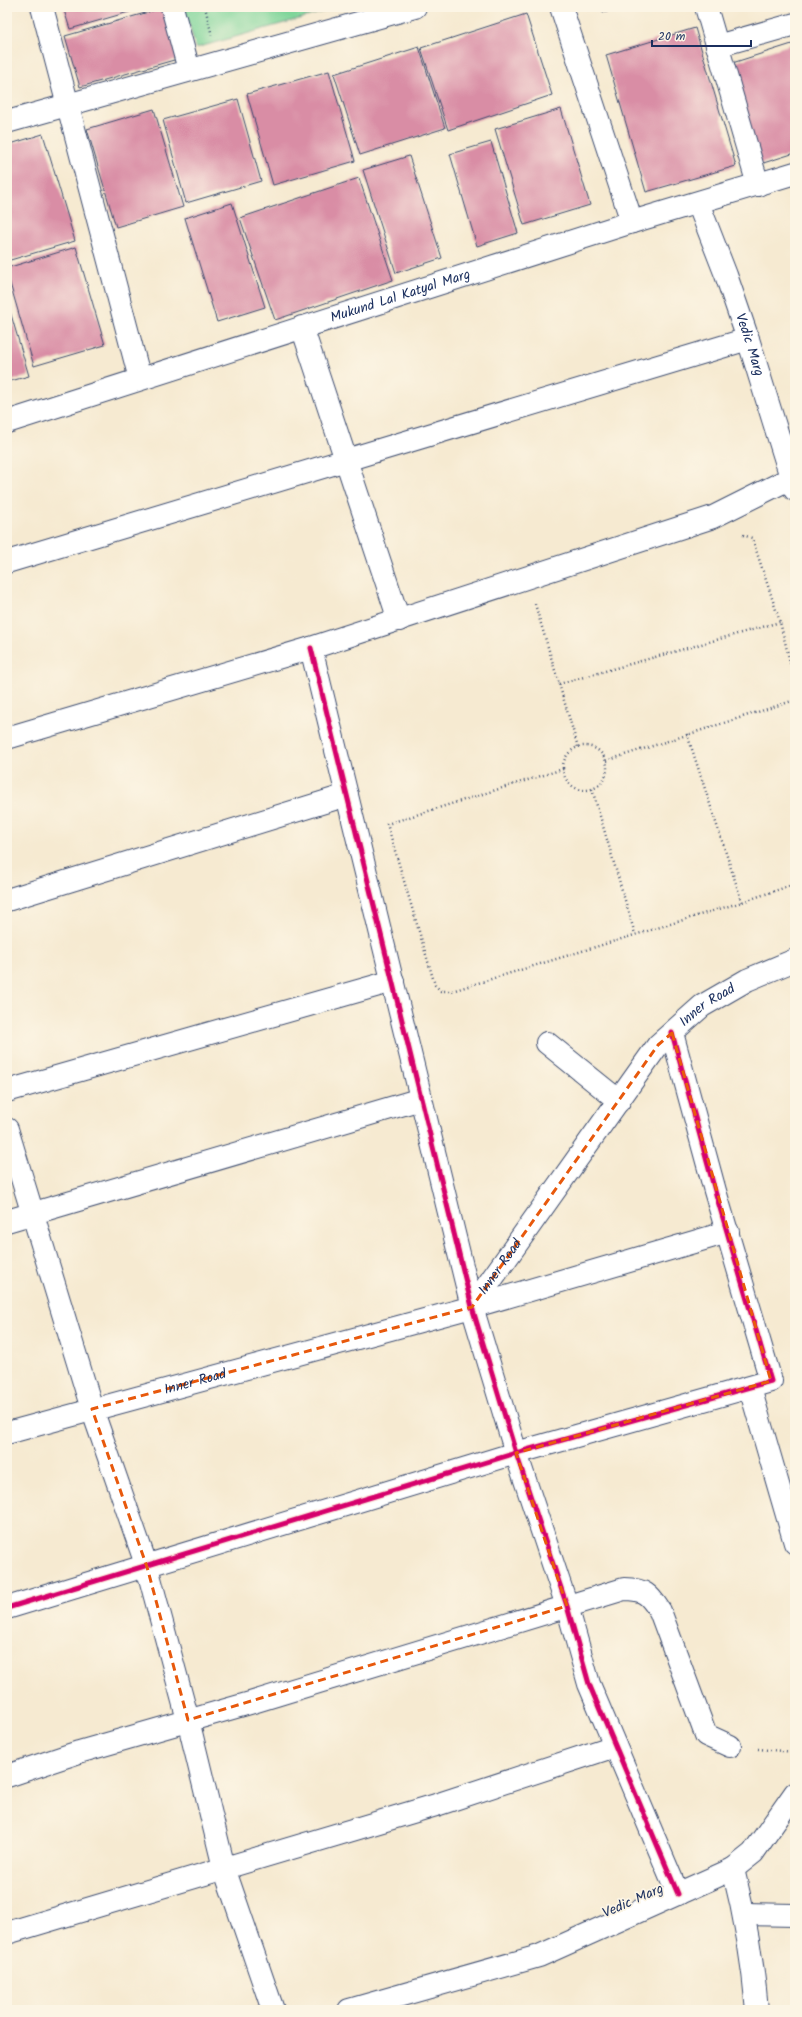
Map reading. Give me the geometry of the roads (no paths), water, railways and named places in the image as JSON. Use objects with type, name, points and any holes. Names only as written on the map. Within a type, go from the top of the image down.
[{"type":"street","points":[[42,7],[140,379]]},
{"type":"street","points":[[172,7],[189,70]]},
{"type":"street","points":[[7,122],[415,7]]},
{"type":"street","points":[[561,7],[632,222]]},
{"type":"street","points":[[706,7],[758,185]]},
{"type":"street","points":[[717,46],[795,24]]},
{"type":"street","name":"Mukund Lal Katyal Marg","points":[[7,422],[632,222],[795,173]]},
{"type":"street","name":"Vedic Marg","points":[[698,203],[726,275],[748,339],[793,484]]},
{"type":"street","points":[[302,327],[399,620]]},
{"type":"street","points":[[7,562],[748,339]]},
{"type":"street","points":[[7,738],[311,648],[399,620],[713,517],[793,484]]},
{"type":"street","points":[[311,648],[472,1307],[516,1453],[567,1606],[589,1684],[678,1894]]},
{"type":"street","points":[[7,900],[347,795]]},
{"type":"street","name":"Inner Road","points":[[7,1433],[92,1408],[472,1307],[658,1045],[702,1006],[747,980],[795,960]]},
{"type":"street","points":[[7,1091],[393,981]]},
{"type":"street","points":[[7,1608],[516,1453],[771,1381],[672,1034]]},
{"type":"street","points":[[547,1043],[619,1101]]},
{"type":"street","points":[[7,1222],[421,1099]]},
{"type":"street","points":[[7,1129],[92,1408],[147,1566],[188,1720],[224,1868],[273,2010]]},
{"type":"street","points":[[472,1307],[728,1232]]},
{"type":"street","points":[[750,1388],[795,1543]]},
{"type":"street","points":[[7,1776],[78,1752],[624,1589],[636,1589],[645,1593],[660,1611],[706,1735],[730,1746]]},
{"type":"street","points":[[7,1933],[436,1805],[615,1746]]},
{"type":"street","name":"Vedic Marg","points":[[349,2010],[539,1956],[733,1869],[753,1853],[795,1793]]},
{"type":"street","points":[[733,1869],[744,1914],[754,1967],[757,2010]]},
{"type":"street","points":[[744,1914],[795,1915]]},
{"type":"street","name":"Vedic Marg","points":[[411,2010],[457,1980]]}]
